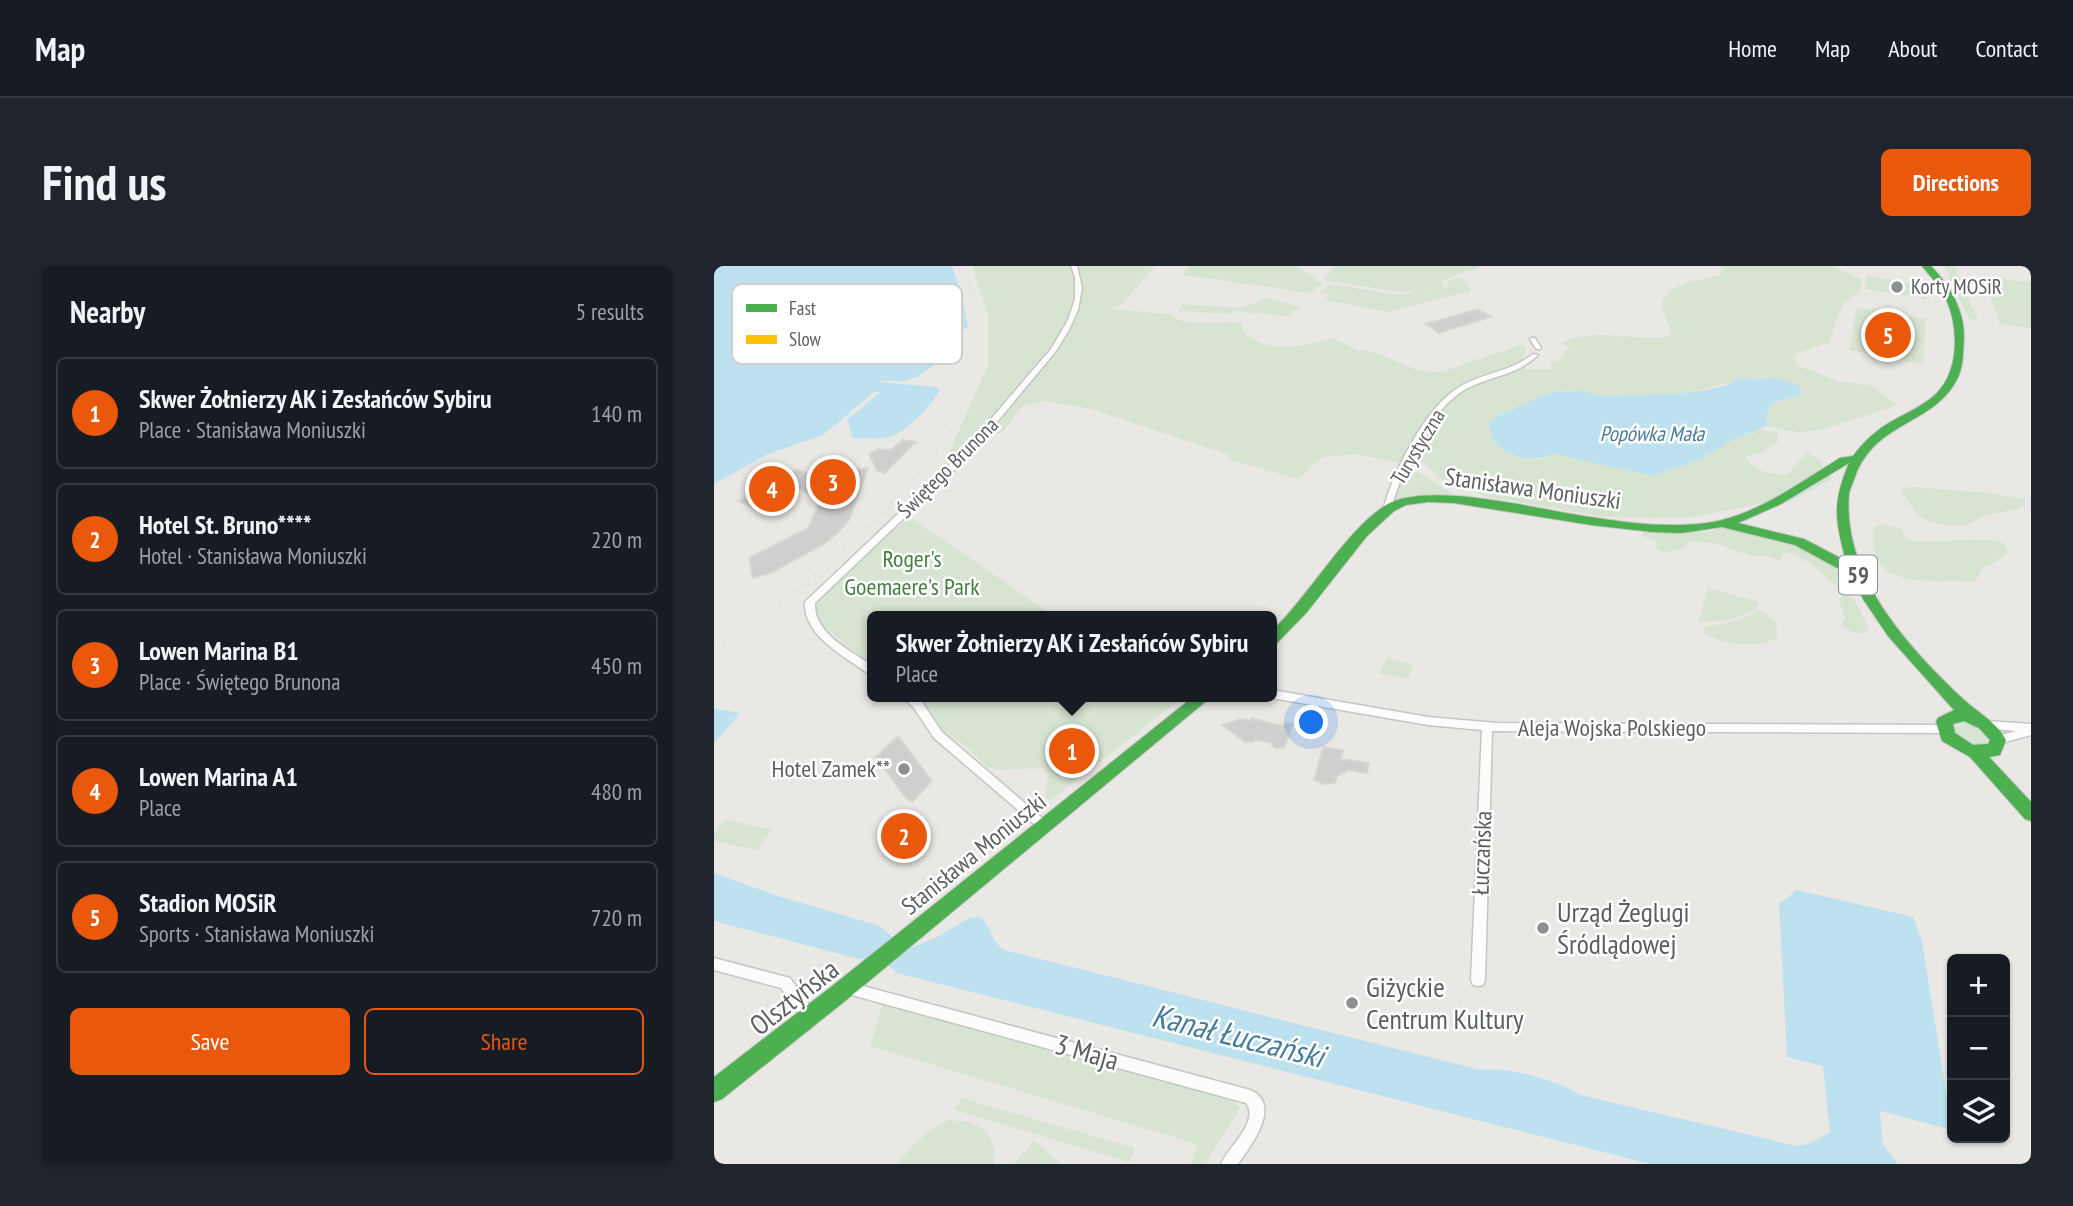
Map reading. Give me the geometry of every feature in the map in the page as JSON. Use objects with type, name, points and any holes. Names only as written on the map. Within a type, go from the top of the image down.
[{"type":"street","name":"Świętego Brunona","points":[[867,666],[813,625],[808,611],[810,602],[833,577],[955,466],[1007,408],[1054,349],[1067,331],[1076,305],[1080,285],[1074,266]]},
{"type":"street","name":"Stanisława Moniuszki","points":[[1277,634],[1301,611],[1378,515],[1411,500],[1438,498],[1635,525],[1680,528],[1724,524],[1762,510],[1844,460],[1856,458],[1888,430],[1944,393],[1953,379],[1959,353],[1954,310],[1943,284],[1926,266]]},
{"type":"street","name":"Turystyczna","points":[[1387,510],[1389,497],[1419,440],[1449,398],[1460,389],[1524,365],[1536,352],[1533,339]]},
{"type":"street","name":"59","points":[[1856,458],[1844,486],[1841,509],[1842,531],[1857,573],[1875,606],[1928,676],[1970,716]]},
{"type":"street","name":"Stanisława Moniuszki","points":[[1724,524],[1799,542],[1857,573]]},
{"type":"street","name":"59","points":[[1928,676],[1946,723]]},
{"type":"street","name":"Aleja Wojska Polskiego","points":[[1277,695],[1428,721],[1487,727],[1946,723]]},
{"type":"street","points":[[914,702],[945,741],[1044,826]]},
{"type":"street","name":"Stanisława Moniuszki","points":[[872,969],[1197,702]]},
{"type":"street","points":[[1970,716],[1987,725],[2031,729],[1988,748],[1955,743],[1946,723],[1970,716]]},
{"type":"street","points":[[1987,725],[1988,748],[2027,808]]},
{"type":"street","name":"Łuczańska","points":[[1478,980],[1487,727]]},
{"type":"street","points":[[714,964],[785,983],[810,1018]]},
{"type":"street","name":"Olsztyńska","points":[[714,1091],[872,969]]},
{"type":"street","name":"3 Maja","points":[[848,988],[1250,1097],[1258,1107],[1254,1125],[1228,1164]]},
{"type":"green space","points":[[972,266],[1155,266],[1123,303],[1111,309],[1170,314],[1186,322],[1242,323],[1242,329],[1251,338],[1272,346],[1297,346],[1332,338],[1358,350],[1367,350],[1421,371],[1442,372],[1520,345],[1527,348],[1520,364],[1525,369],[1552,369],[1550,362],[1560,360],[1569,347],[1561,343],[1574,338],[1600,335],[1668,337],[1671,331],[1661,305],[1665,297],[1686,283],[1720,275],[1723,271],[1718,266],[1832,266],[1862,280],[1860,293],[1843,307],[1830,342],[1796,354],[1795,364],[1841,382],[1870,385],[1898,405],[1823,429],[1800,433],[1767,426],[1767,412],[1772,402],[1801,395],[1774,378],[1751,378],[1685,393],[1638,397],[1556,391],[1540,397],[1526,408],[1501,448],[1511,455],[1540,459],[1553,454],[1619,468],[1702,459],[1729,442],[1760,430],[1777,432],[1778,442],[1760,453],[1745,456],[1758,469],[1787,475],[1807,452],[1821,462],[1832,479],[1791,501],[1768,502],[1693,517],[1599,516],[1488,497],[1464,491],[1436,477],[1438,475],[1419,460],[1395,462],[1357,454],[1322,457],[1298,479],[1232,460],[1226,454],[1088,408],[1044,401],[1022,406],[1001,434],[970,436],[942,468],[988,365],[988,315]]},
{"type":"green space","points":[[1189,266],[1296,266],[1322,283],[1310,293],[1183,275]]},
{"type":"green space","points":[[1335,266],[1483,266],[1441,281],[1446,285],[1441,289],[1402,292],[1323,280]]},
{"type":"green space","points":[[1943,266],[1954,266],[1978,320],[1969,319],[1949,273]]},
{"type":"green space","name":"Korty MOSiR","points":[[1867,276],[1928,286],[1927,299],[1865,289]]},
{"type":"green space","points":[[1460,277],[1472,290],[1389,312],[1324,300],[1329,294],[1319,292],[1330,284],[1398,295],[1440,290],[1449,286],[1446,282]]},
{"type":"green space","points":[[1983,277],[2031,282],[2031,328],[2000,324]]},
{"type":"green space","points":[[1266,298],[1300,307],[1288,316],[1233,311],[1229,314],[1178,311],[1183,304],[1242,308]]},
{"type":"green space","points":[[1857,307],[1926,319],[1923,364],[1849,350]]},
{"type":"green space","points":[[1413,472],[1420,473],[1455,495],[1419,496],[1394,502],[1404,476]]},
{"type":"green space","points":[[1920,487],[2012,497],[2025,500],[2025,506],[1982,517],[1966,525],[1944,525],[1918,515],[1901,493],[1903,488]]},
{"type":"green space","name":"Roger's Goemaere's Park","points":[[913,519],[1047,611],[867,611],[867,662],[821,624],[814,607],[824,591],[905,521]]},
{"type":"green space","points":[[1884,524],[1901,529],[1906,538],[1914,541],[1990,540],[2004,543],[2008,552],[1983,568],[1975,582],[1906,578],[1891,573],[1880,564],[1874,549],[1873,528]]},
{"type":"green space","points":[[1722,528],[1798,545],[1823,557],[1852,585],[1851,590],[1842,588],[1803,558],[1794,555],[1783,553],[1780,561],[1766,556],[1752,556],[1718,544],[1691,541],[1679,549],[1665,552],[1656,549],[1657,541],[1642,536],[1644,530],[1650,529],[1707,532]]},
{"type":"green space","points":[[1708,588],[1759,602],[1756,609],[1731,620],[1698,622]]},
{"type":"green space","points":[[1843,594],[1855,601],[1869,629],[1867,633],[1854,633],[1841,625],[1845,617],[1839,600]]},
{"type":"green space","points":[[1760,610],[1776,622],[1777,637],[1771,641],[1739,644],[1717,639],[1703,631],[1706,627],[1739,620]]},
{"type":"green space","points":[[1387,658],[1414,665],[1407,679],[1379,673]]},
{"type":"green space","points":[[922,702],[1176,702],[1050,801],[1045,797],[1048,774],[1042,768],[1003,770],[987,767],[969,749],[942,730]]},
{"type":"green space","points":[[1960,722],[1975,724],[1989,737],[1987,743],[1976,745],[1963,740],[1953,729]]},
{"type":"green space","points":[[725,820],[772,830],[756,850],[714,841],[714,833]]},
{"type":"green space","points":[[883,1003],[1230,1098],[1240,1108],[1205,1164],[1191,1164],[1197,1144],[870,1046]]},
{"type":"green space","points":[[961,1098],[1135,1148],[1129,1162],[955,1110]]},
{"type":"green space","points":[[949,1120],[969,1122],[984,1130],[993,1144],[994,1164],[896,1164],[927,1134]]},
{"type":"green space","points":[[1034,1141],[1061,1164],[1014,1164]]},
{"type":"water","points":[[714,266],[952,266],[958,284],[732,284],[732,364],[935,364],[920,375],[905,381],[879,382],[936,387],[940,390],[919,416],[905,429],[892,436],[853,438],[847,420],[880,392],[874,392],[823,435],[768,454],[714,484]]},
{"type":"water","points":[[962,297],[968,328],[962,329]]},
{"type":"water","name":"Popówka Mała","points":[[1775,378],[1795,383],[1801,388],[1801,395],[1772,403],[1767,412],[1767,426],[1729,442],[1702,459],[1653,476],[1553,454],[1532,458],[1512,455],[1496,443],[1489,423],[1498,416],[1552,392],[1580,391],[1603,396],[1674,394],[1707,390],[1727,385],[1735,379]]},
{"type":"water","points":[[714,708],[740,713],[714,744]]},
{"type":"water","name":"Kanał Łuczański","points":[[714,873],[778,896],[880,926],[896,940],[913,947],[937,937],[969,918],[979,917],[987,924],[996,942],[1005,950],[1480,1070],[1503,1070],[1532,1075],[1580,1095],[1797,1146],[1811,1143],[1830,1132],[1823,1066],[1787,1057],[1779,904],[1797,890],[1913,917],[1922,941],[1947,1098],[1947,1129],[1880,1111],[1883,1145],[1898,1164],[1650,1164],[897,973],[880,961],[859,959],[714,921]]},
{"type":"building","points":[[1478,309],[1491,317],[1439,333],[1426,324]]},
{"type":"building","points":[[903,440],[916,442],[885,473],[877,471],[869,454],[879,449],[891,450]]},
{"type":"building","points":[[868,468],[849,520],[838,532],[827,542],[771,573],[753,578],[749,558],[808,528],[824,492],[808,493],[791,485],[751,507],[738,501],[797,469],[813,476],[817,473]]},
{"type":"building","points":[[1252,718],[1281,726],[1285,723],[1293,724],[1284,748],[1275,748],[1269,742],[1245,742],[1222,725],[1241,719],[1251,721]]},
{"type":"building","name":"Hotel Zamek**","points":[[898,736],[932,781],[912,802],[906,798],[876,757]]},
{"type":"building","points":[[1323,747],[1343,750],[1341,759],[1369,763],[1367,773],[1348,770],[1337,776],[1335,783],[1325,784],[1314,780]]},
{"type":"building","points":[[920,815],[931,833],[890,856],[879,837]]},
{"type":"railway","points":[[960,415],[975,378],[979,342],[978,324],[963,266]]},
{"type":"railway","points":[[772,607],[826,566],[877,521],[923,470],[960,415]]},
{"type":"railway","points":[[714,648],[774,605]]},
{"type":"traffic: fast","points":[[1926,266],[1944,287],[1956,312],[1959,331],[1958,360],[1951,381],[1939,396],[1889,428],[1872,441],[1857,458],[1843,492],[1843,527],[1853,563],[1870,599],[1920,665],[1970,716]]},
{"type":"traffic: fast","points":[[1277,634],[1302,609],[1362,533],[1389,508],[1402,502],[1441,498],[1621,525],[1681,529],[1708,527],[1748,516],[1790,494],[1844,460],[1856,459]]},
{"type":"traffic: fast","points":[[1724,524],[1799,542],[1857,573]]},
{"type":"traffic: fast","points":[[714,1091],[838,994],[1197,702]]},
{"type":"traffic: fast","points":[[1964,715],[1980,721],[1992,730],[1998,740],[1994,750],[1970,751],[1948,737],[1944,722],[1953,716],[1964,715]]},
{"type":"traffic: fast","points":[[1975,752],[2031,814]]},
{"type":"place","name":"Korty MOSiR","points":[[1897,287]]},
{"type":"place","name":"Stadion MOSiR","points":[[1888,335]]},
{"type":"place","name":"Lowen Marina B1","points":[[833,482]]},
{"type":"place","name":"Lowen Marina A1","points":[[772,489]]},
{"type":"place","name":"Skwer Żołnierzy AK i Zesłańców Sybiru","points":[[1072,751]]},
{"type":"place","name":"Hotel Zamek**","points":[[904,769]]},
{"type":"place","name":"Hotel St. Bruno****","points":[[904,836]]},
{"type":"place","name":"Urząd Żeglugi Śródlądowej","points":[[1543,928]]},
{"type":"place","name":"Giżyckie Centrum Kultury","points":[[1352,1003]]}]
